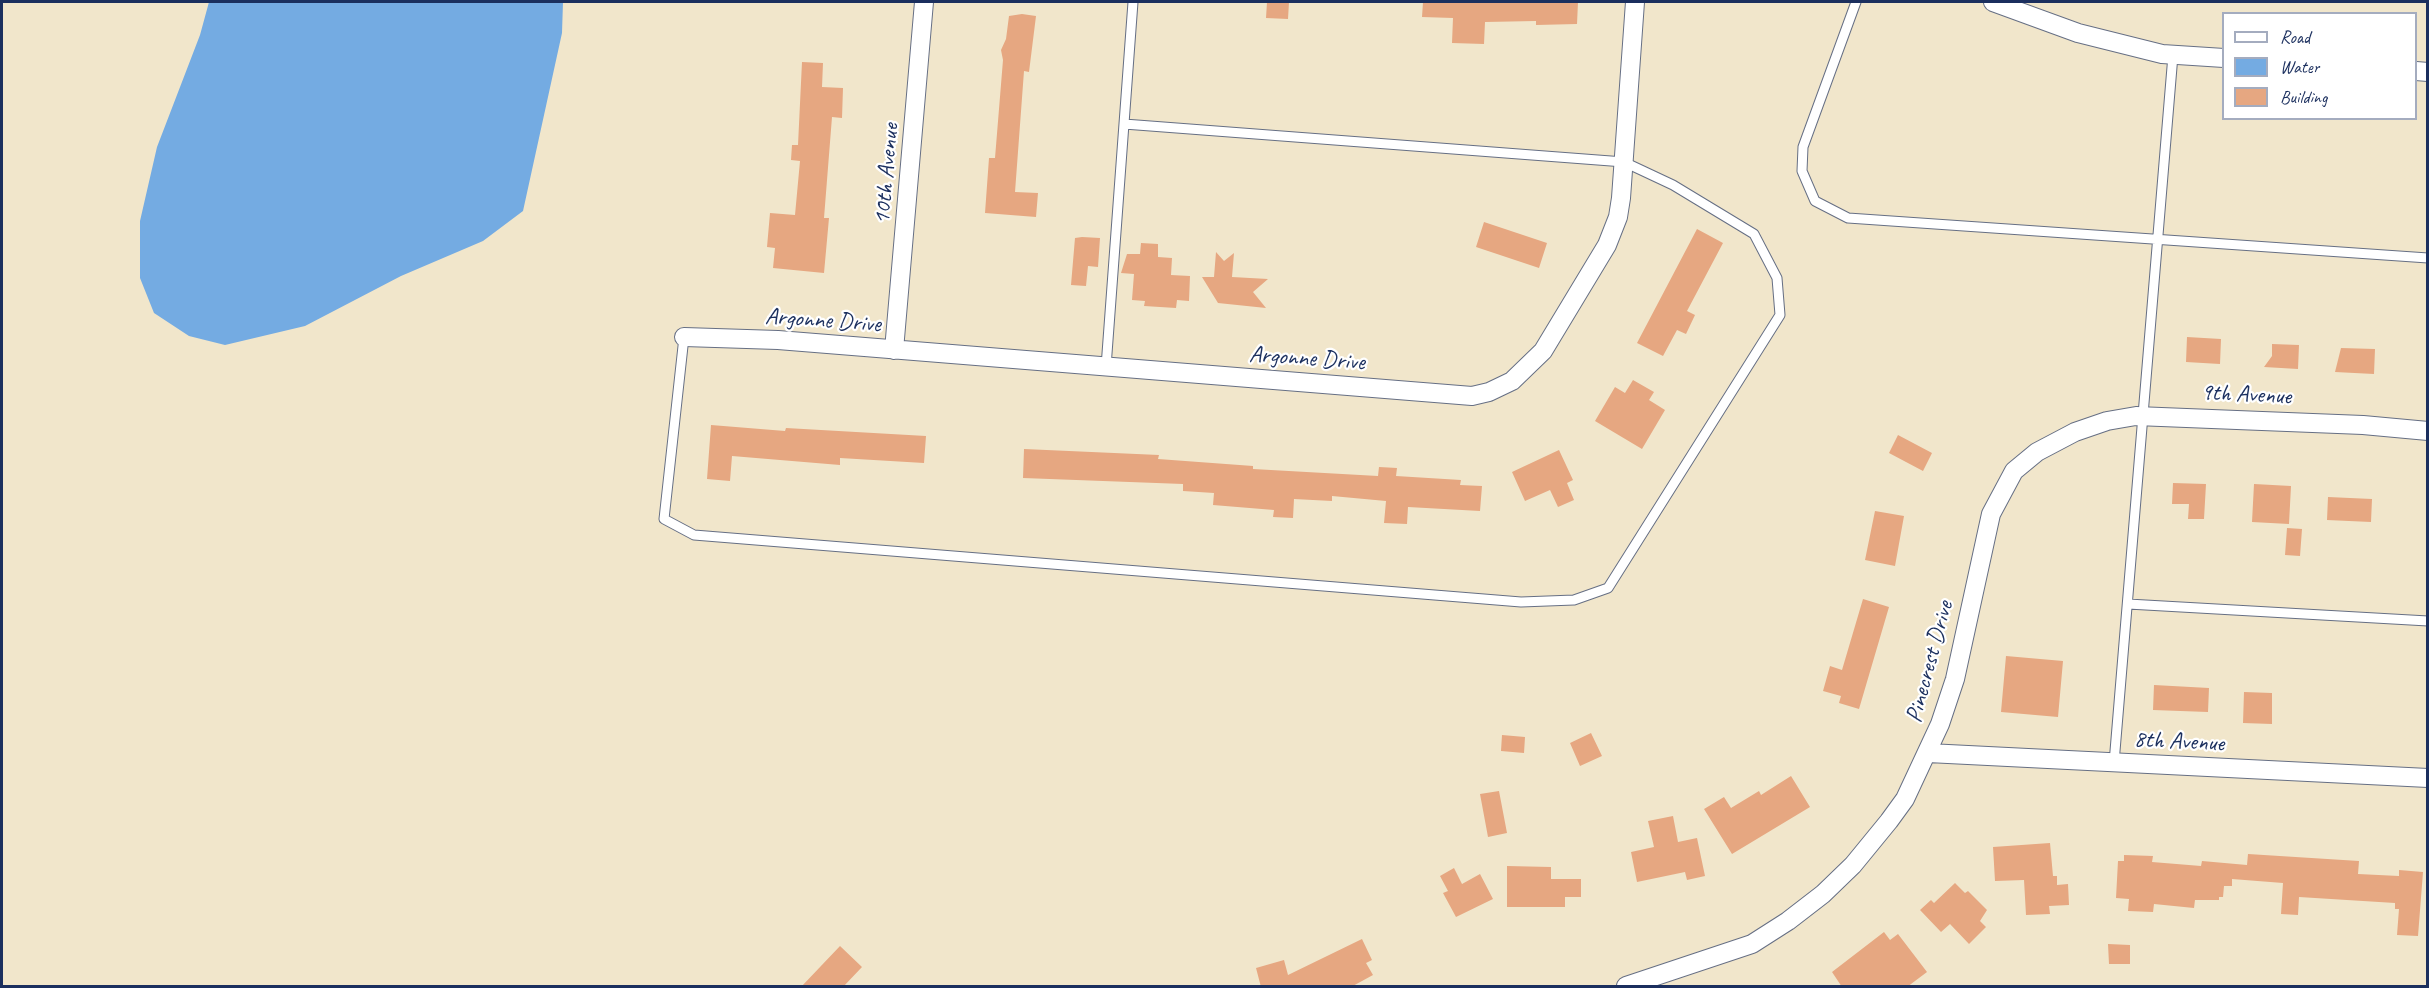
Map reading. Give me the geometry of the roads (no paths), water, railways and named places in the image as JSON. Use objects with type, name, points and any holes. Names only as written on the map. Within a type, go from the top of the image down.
[{"type":"street","name":"10th Avenue","points":[[894,350],[924,2]]},
{"type":"street","name":"Argonne Drive","points":[[684,337],[778,340],[1472,396],[1489,392],[1512,381],[1543,351],[1607,245],[1618,217],[1635,2]]},
{"type":"street","points":[[1993,2],[2078,33],[2173,55],[2222,58]]},
{"type":"street","name":"9th Avenue","points":[[2065,437],[2107,421],[2144,416],[2363,425],[2427,431]]},
{"type":"street","name":"Pinecrest Drive","points":[[1626,987],[1752,944],[1788,921],[1823,894],[1853,865],[1905,799],[1928,753],[1955,680],[1991,514],[2014,471],[2037,452],[2065,437]]},
{"type":"street","name":"8th Avenue","points":[[1928,753],[2427,778]]},
{"type":"lane","points":[[1106,367],[1133,2]]},
{"type":"lane","points":[[1856,2],[1803,147],[1802,171],[1815,201],[1848,218],[2158,237],[2427,258]]},
{"type":"lane","points":[[2114,763],[2173,55]]},
{"type":"lane","points":[[684,337],[664,519],[694,535],[1521,602],[1574,600],[1608,588],[1780,315],[1777,278],[1754,234],[1673,184],[1624,162],[1124,124]]},
{"type":"lane","points":[[2128,604],[2427,621]]},
{"type":"water","points":[[209,2],[563,2],[562,33],[523,211],[483,241],[401,276],[305,326],[225,345],[189,336],[154,313],[140,278],[140,221],[157,147],[200,35]]}]
